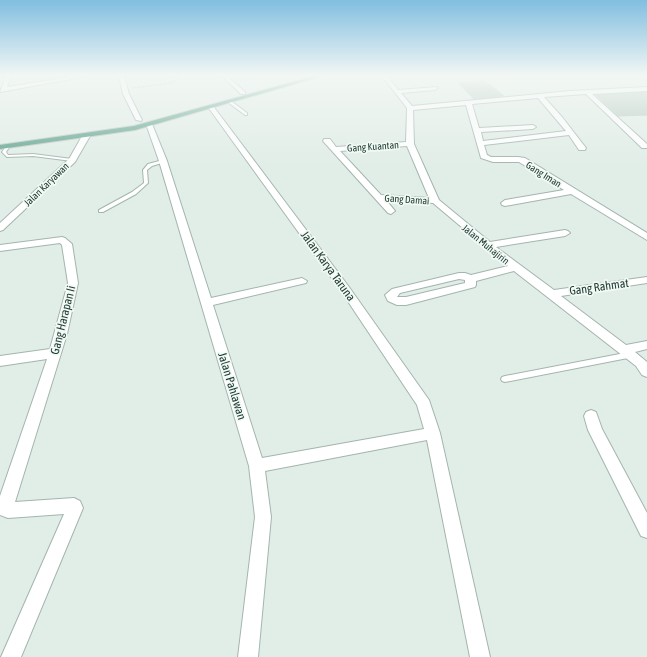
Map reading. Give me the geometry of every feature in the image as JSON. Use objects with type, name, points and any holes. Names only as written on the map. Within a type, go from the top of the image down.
[{"type":"main road","points":[[0,142],[88,131],[144,122],[196,107]]},
{"type":"main road","points":[[0,147],[86,136],[211,107]]},
{"type":"street","name":"Jalan Pahlawan","points":[[134,107],[144,122],[163,161],[257,466],[263,517],[248,657]]},
{"type":"street","name":"Jalan Karya Taruna","points":[[211,107],[345,289],[424,404],[433,432],[480,657]]},
{"type":"street","points":[[410,108],[426,107]]},
{"type":"street","name":"Gang Iman","points":[[470,107],[484,156],[487,159],[511,158],[522,160],[647,237]]},
{"type":"street","points":[[549,107],[582,148]]},
{"type":"street","points":[[603,107],[645,146]]},
{"type":"street","name":"Jalan Muhajirin","points":[[410,108],[410,144],[435,201],[550,294],[641,363],[647,372]]},
{"type":"street","points":[[477,130],[533,127]]},
{"type":"street","points":[[481,143],[571,133]]},
{"type":"street","name":"Jalan Karyawan","points":[[0,228],[72,160],[86,136]]},
{"type":"street","points":[[327,141],[391,211]]},
{"type":"street","name":"Gang Kuantan","points":[[335,149],[410,144]]},
{"type":"street","points":[[505,203],[571,191]]},
{"type":"street","name":"Gang Damai","points":[[378,197],[435,201]]},
{"type":"street","points":[[488,245],[565,233]]},
{"type":"street","name":"Gang Harapan Ii","points":[[0,248],[62,240],[67,244],[73,283],[55,353],[5,509],[74,506],[75,508],[11,657]]},
{"type":"street","points":[[470,279],[471,285],[406,301],[397,301],[392,299],[391,295],[396,291],[459,276],[465,276],[470,279],[516,267]]},
{"type":"street","name":"Gang Rahmat","points":[[550,294],[647,280]]},
{"type":"street","points":[[206,303],[302,281]]},
{"type":"street","points":[[627,352],[647,345]]},
{"type":"street","points":[[0,361],[55,353]]},
{"type":"street","points":[[591,416],[595,430],[647,530]]},
{"type":"street","points":[[257,466],[433,432]]},
{"type":"lane","points":[[236,107],[246,114]]},
{"type":"lane","points":[[8,146],[4,152],[7,156],[33,155],[72,160]]},
{"type":"lane","points":[[102,211],[134,194],[146,183],[145,170],[150,165],[163,161]]},
{"type":"lane","points":[[504,380],[627,352]]},
{"type":"building","points":[[608,107],[647,107],[647,115],[618,116]]}]
